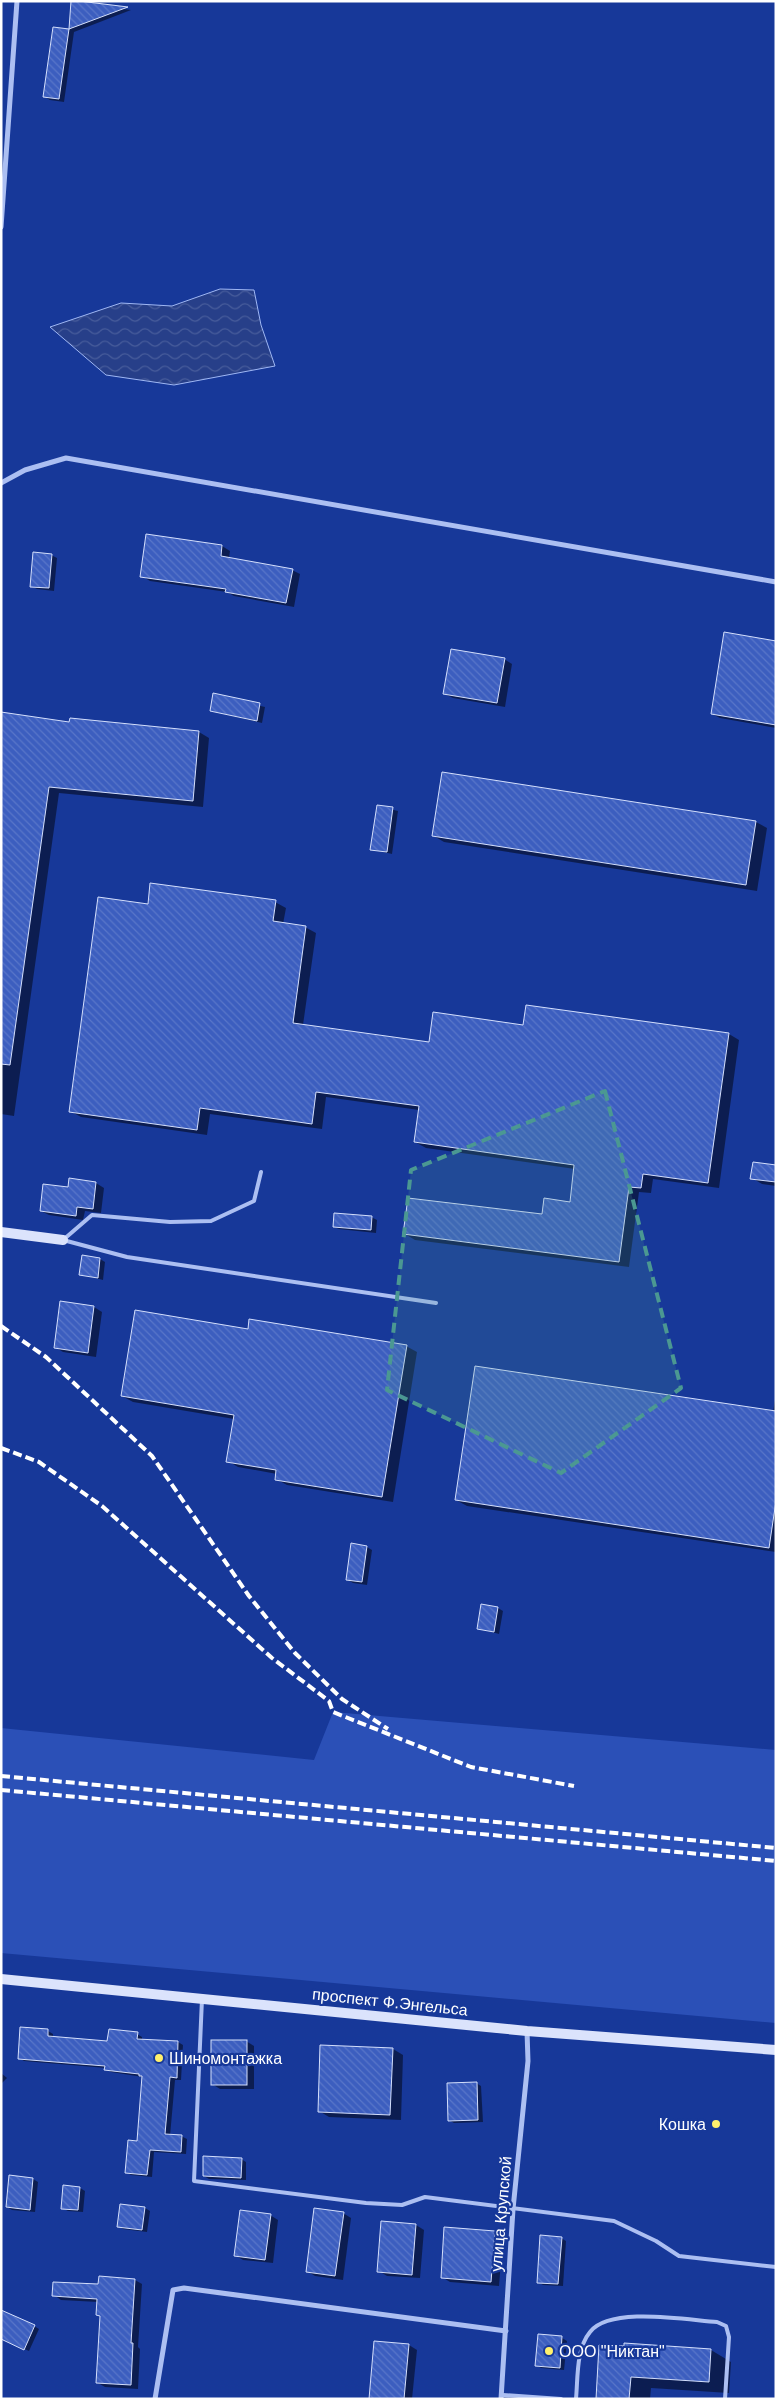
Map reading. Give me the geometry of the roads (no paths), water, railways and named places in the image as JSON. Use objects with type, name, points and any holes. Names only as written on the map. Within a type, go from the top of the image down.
[{"type":"street","points":[[1,227],[17,1]]},
{"type":"street","points":[[1,482],[25,470],[66,458],[776,582]]},
{"type":"street","points":[[1,1232],[63,1240]]},
{"type":"street","name":"проспект Ф.Энгельса","points":[[1,1979],[527,2030],[776,2050]]},
{"type":"street","name":"улица Крупской","points":[[502,2397],[513,2208],[528,2061],[527,2030]]},
{"type":"street","points":[[155,2399],[173,2290],[184,2288],[506,2331]]},
{"type":"lane","points":[[63,1240],[92,1215],[170,1222],[211,1221],[254,1201],[261,1172]]},
{"type":"lane","points":[[63,1240],[127,1257],[436,1303]]},
{"type":"lane","points":[[202,1999],[194,2181],[366,2203],[402,2205],[425,2197],[614,2221],[656,2241],[678,2256],[776,2267]]},
{"type":"lane","points":[[576,2399],[582,2348],[590,2332],[598,2324],[623,2316],[717,2322],[726,2326],[729,2337],[725,2399]]},
{"type":"lane","points":[[502,2397],[561,2399]]},
{"type":"water","points":[[220,289],[254,290],[261,325],[275,366],[174,385],[106,375],[50,327],[121,303],[172,306]]},
{"type":"railway","points":[[1,1326],[46,1357],[152,1456],[249,1596],[295,1653],[342,1699],[388,1729]]},
{"type":"railway","points":[[1,1448],[39,1462],[102,1506],[272,1658],[329,1701],[333,1712],[471,1767],[574,1786]]},
{"type":"railway","points":[[1,1776],[776,1848]]},
{"type":"railway","points":[[1,1790],[776,1861]]},
{"type":"place","name":"Шиномонтажка","points":[[159,2058]]},
{"type":"place","name":"Кошка","points":[[716,2124]]},
{"type":"place","name":"ООО \"Никтан\"","points":[[549,2351]]}]
